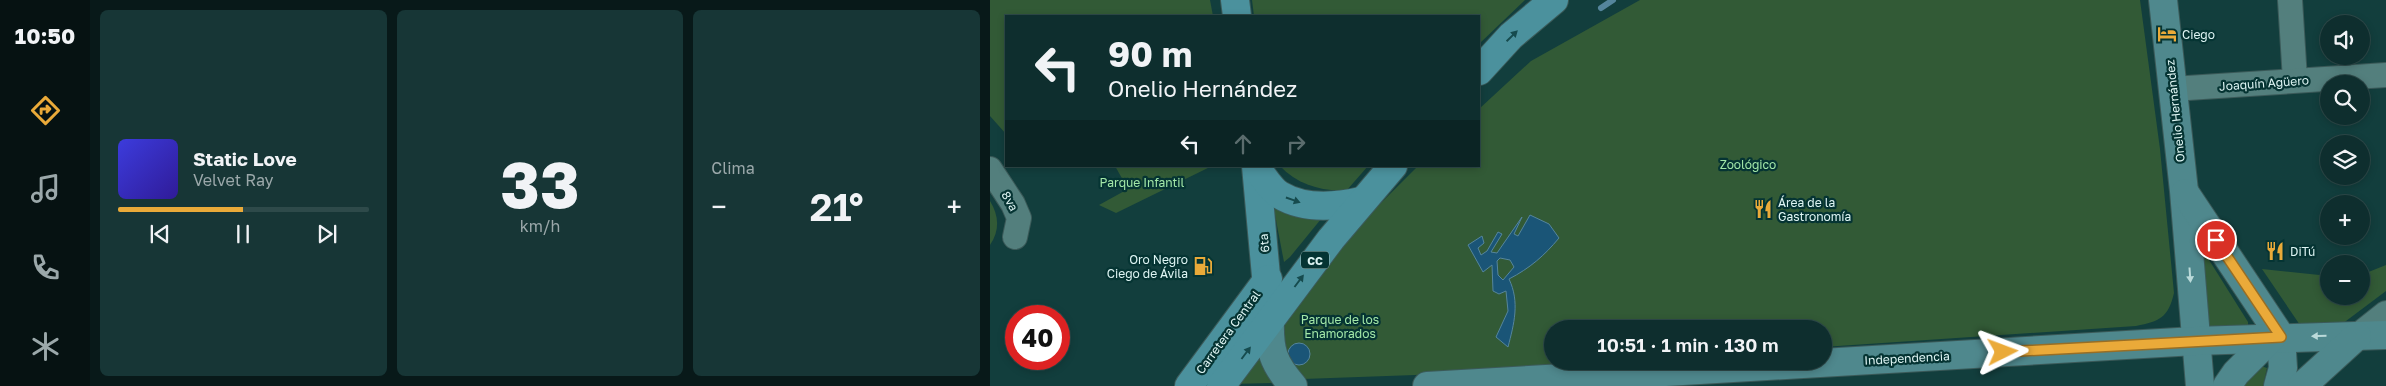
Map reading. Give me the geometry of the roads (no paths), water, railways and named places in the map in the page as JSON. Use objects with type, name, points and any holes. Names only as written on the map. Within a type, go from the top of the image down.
[{"type":"main road","points":[[1235,0],[1237,15]]},
{"type":"main road","points":[[1480,70],[1511,36],[1554,0]]},
{"type":"main road","name":"CC","points":[[1221,386],[1361,201],[1392,167]]},
{"type":"main road","points":[[1256,168],[1279,195],[1298,202],[1332,208],[1361,201]]},
{"type":"main road","name":"6ta","points":[[1256,168],[1268,279],[1270,320]]},
{"type":"main road","name":"Carretera Central","points":[[1192,385],[1268,279]]},
{"type":"street","name":"Onelio Hernández","points":[[2163,0],[2184,191],[2200,386]]},
{"type":"street","points":[[2290,0],[2295,80]]},
{"type":"street","name":"Joaquín Agüero","points":[[2172,89],[2386,75]]},
{"type":"street","name":"8va","points":[[990,169],[1013,204],[1019,218],[1015,237]]},
{"type":"street","name":"Onelio Hernández","points":[[2184,191],[2277,337]]},
{"type":"street","points":[[2302,386],[2357,336],[2386,313]]},
{"type":"street","points":[[1270,320],[1269,344],[1278,369],[1293,386]]},
{"type":"street","name":"Independencia","points":[[1427,386],[1579,381],[2195,341],[2386,335]]},
{"type":"street","points":[[2227,386],[2236,373],[2277,337]]},
{"type":"street","points":[[2277,337],[2283,368],[2278,386]]},
{"type":"water","points":[[1530,215],[1549,224],[1559,238],[1536,261],[1509,279],[1514,296],[1515,313],[1508,347],[1496,337],[1508,311],[1506,291],[1499,294],[1493,291],[1492,265],[1483,272],[1468,245],[1482,236],[1484,243],[1478,248],[1481,255],[1487,251],[1498,232],[1502,234],[1491,252],[1497,253],[1522,217],[1514,234],[1518,236]],"holes":[[[1500,258],[1510,260],[1514,267],[1503,280],[1498,275],[1497,261]]]},
{"type":"water","points":[[1299,343],[1307,346],[1310,354],[1307,362],[1299,365],[1291,362],[1288,354],[1291,346]]},
{"type":"waterway","points":[[1601,8],[1613,0]]},
{"type":"place","name":"Ciego","points":[[2167,34]]},
{"type":"place","name":"Área de la Gastronomía","points":[[1763,209]]},
{"type":"place","name":"DiTú","points":[[2275,251]]},
{"type":"place","name":"Oro Negro Ciego de Ávila","points":[[1203,266]]},
{"type":"park label","name":"Zoológico","points":[[1748,164]]},
{"type":"park label","name":"Parque Infantil","points":[[1142,182]]},
{"type":"park label","name":"Parque de los Enamorados","points":[[1340,326]]}]
